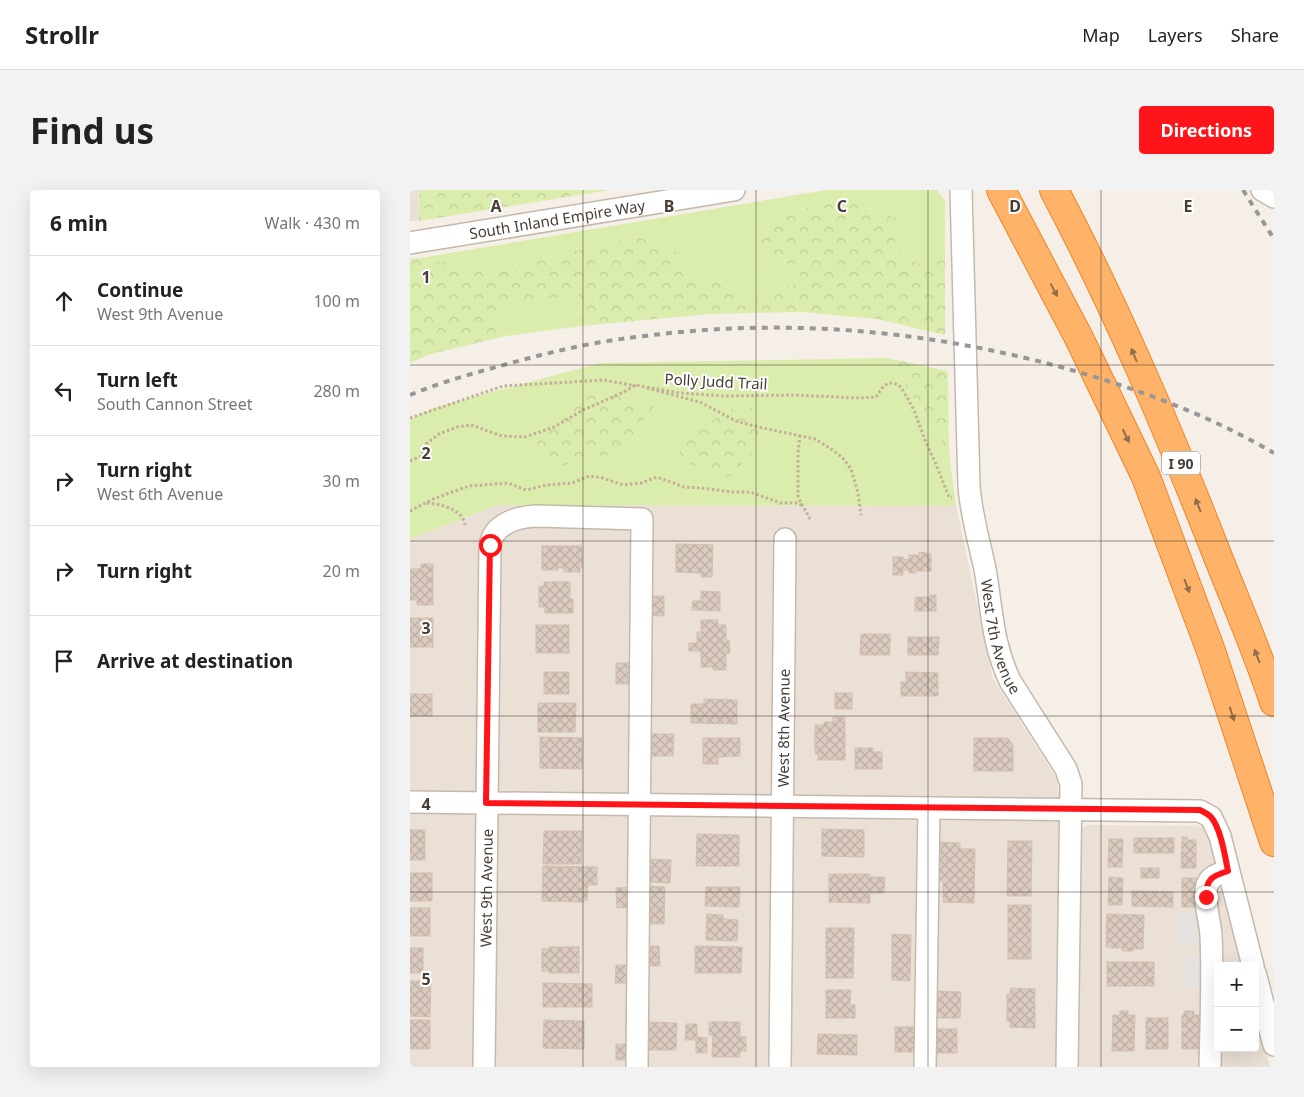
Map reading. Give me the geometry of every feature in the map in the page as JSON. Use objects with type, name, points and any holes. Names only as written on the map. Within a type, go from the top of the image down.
[{"type":"highway","name":"I 90","points":[[1001,190],[1079,338],[1146,477],[1211,651],[1274,842]]},
{"type":"highway","name":"I 90","points":[[1054,190],[1121,325],[1182,465],[1274,702]]},
{"type":"street","name":"South Inland Empire Way","points":[[410,241],[734,190]]},
{"type":"street","name":"West 7th Avenue","points":[[961,190],[968,475],[970,498],[985,570],[994,635],[998,652],[1010,681],[1068,774],[1071,788],[1067,1067]]},
{"type":"street","points":[[1262,190],[1274,198]]},
{"type":"street","name":"West 9th Avenue","points":[[484,1067],[490,550],[491,540],[496,532],[514,520],[530,516],[642,519],[640,804]]},
{"type":"street","name":"West 8th Avenue","points":[[780,1067],[785,539]]},
{"type":"street","points":[[410,802],[1196,810],[1211,817],[1217,830],[1252,962]]},
{"type":"street","points":[[636,1067],[640,804]]},
{"type":"street","points":[[925,1067],[929,808]]},
{"type":"street","points":[[1210,1067],[1211,944],[1206,888],[1213,876],[1228,871]]},
{"type":"street","points":[[1259,988],[1274,1045]]},
{"type":"path","points":[[410,418],[503,386],[604,380],[635,386],[700,402],[736,421],[815,439],[842,457],[851,469],[858,493],[861,515]]},
{"type":"path","name":"Polly Judd Trail","points":[[635,386],[707,395],[794,395],[859,398],[876,397],[888,383],[894,383],[901,387],[914,410],[949,497],[970,498]]},
{"type":"path","points":[[410,462],[422,456],[426,444],[439,434],[457,427],[471,426],[502,436],[525,437],[554,427],[583,410],[635,386]]},
{"type":"path","points":[[800,436],[797,489],[800,504],[810,518]]},
{"type":"path","points":[[410,510],[470,486],[508,483],[526,490],[547,485],[572,483],[589,476],[603,478],[623,485],[641,483],[657,477],[684,487],[750,492],[781,503],[798,503],[803,506]]},
{"type":"path","points":[[426,503],[446,506],[463,518],[465,525]]},
{"type":"shaded area","points":[[410,190],[418,190],[419,221],[410,221]]},
{"type":"shaded area","points":[[498,505],[956,506],[993,679],[1057,779],[1061,815],[1079,834],[1084,826],[1088,825],[1198,826],[1206,829],[1243,962],[1214,962],[1214,1052],[1259,1052],[1259,1026],[1270,1067],[410,1067],[410,539]]},
{"type":"shaded area","points":[[1175,912],[1197,912],[1197,945],[1175,945]]},
{"type":"shaded area","points":[[1183,958],[1203,958],[1203,986],[1183,986]]},
{"type":"green space","points":[[419,190],[610,190],[419,221]]},
{"type":"green space","points":[[826,190],[937,190],[945,201],[945,247],[922,265],[894,249],[898,219],[844,200],[776,214],[766,257],[799,267],[797,283],[746,301],[725,282],[694,277],[673,248],[636,237],[489,271],[420,258]]},
{"type":"green space","points":[[844,200],[898,219],[894,249],[922,265],[945,247],[945,335],[877,319],[802,312],[710,314],[582,326],[579,294],[501,307],[494,319],[506,336],[431,354],[410,363],[410,259],[420,258],[489,271],[636,237],[673,248],[694,277],[725,282],[746,301],[797,283],[799,267],[766,257],[757,236],[776,214]]},
{"type":"green space","points":[[579,294],[582,326],[506,336],[494,319],[501,307]]},
{"type":"green space","points":[[887,358],[949,452],[956,506],[498,505],[410,539],[410,419],[433,408],[600,363]],"holes":[[[654,407],[622,452],[553,468]]]},
{"type":"green space","points":[[887,358],[948,371],[949,452]]},
{"type":"green space","points":[[625,393],[654,407],[622,452],[553,468],[525,442],[585,394]]},
{"type":"green space","points":[[740,404],[755,408],[765,438],[730,478],[677,460],[686,436]]},
{"type":"building","points":[[676,544],[713,545],[712,577],[701,577],[701,573],[676,572]]},
{"type":"building","points":[[542,546],[582,546],[582,568],[580,568],[580,572],[564,572],[564,568],[542,570]]},
{"type":"building","points":[[919,552],[931,554],[931,571],[909,573],[909,570],[903,570],[903,575],[893,575],[893,557],[903,557],[903,559],[909,560],[909,555],[919,555]]},
{"type":"building","points":[[421,564],[433,564],[433,605],[417,605],[417,600],[410,600],[410,569],[421,569]]},
{"type":"building","points":[[544,582],[570,582],[570,599],[573,599],[573,613],[545,613],[545,607],[539,607],[539,586],[544,586]]},
{"type":"building","points":[[701,591],[720,592],[720,611],[692,610],[693,601],[701,601]]},
{"type":"building","points":[[930,595],[936,595],[936,611],[915,611],[915,597],[930,597]]},
{"type":"building","points":[[647,596],[664,596],[664,616],[647,615]]},
{"type":"building","points":[[410,618],[433,618],[433,647],[410,647]]},
{"type":"building","points":[[701,620],[718,620],[718,625],[726,625],[726,640],[729,640],[730,653],[726,653],[726,670],[713,670],[713,667],[701,667],[701,651],[689,651],[689,643],[697,643],[697,632],[701,632]]},
{"type":"building","points":[[536,625],[569,625],[569,653],[536,653]]},
{"type":"building","points":[[861,634],[890,634],[890,655],[860,655]]},
{"type":"building","points":[[908,637],[939,637],[938,655],[908,655]]},
{"type":"building","points":[[616,663],[636,663],[637,684],[616,684]]},
{"type":"building","points":[[544,672],[569,672],[569,694],[544,694]]},
{"type":"building","points":[[906,672],[938,673],[938,696],[901,696],[901,682],[906,682]]},
{"type":"building","points":[[835,693],[852,693],[852,709],[835,709]]},
{"type":"building","points":[[410,694],[432,694],[432,716],[410,716]]},
{"type":"building","points":[[704,699],[737,700],[737,724],[691,723],[691,704],[704,704]]},
{"type":"building","points":[[538,703],[576,703],[575,732],[538,732]]},
{"type":"building","points":[[833,717],[845,717],[845,760],[818,760],[818,754],[815,754],[815,725],[833,722]]},
{"type":"building","points":[[651,734],[674,734],[673,756],[651,756]]},
{"type":"building","points":[[540,737],[582,738],[582,769],[540,768]]},
{"type":"building","points":[[703,738],[740,738],[740,756],[718,757],[718,764],[703,764]]},
{"type":"building","points":[[974,738],[1008,738],[1013,745],[1013,771],[974,771]]},
{"type":"building","points":[[855,748],[873,748],[873,752],[882,752],[882,769],[855,769]]},
{"type":"building","points":[[822,829],[864,830],[864,857],[822,856]]},
{"type":"building","points":[[410,830],[425,830],[425,860],[410,860]]},
{"type":"building","points":[[544,831],[582,831],[581,864],[543,864]]},
{"type":"building","points":[[697,834],[739,835],[739,866],[696,866]]},
{"type":"building","points":[[1182,837],[1187,837],[1187,840],[1196,840],[1196,868],[1181,868]]},
{"type":"building","points":[[1134,838],[1174,838],[1174,853],[1134,853]]},
{"type":"building","points":[[1109,839],[1123,839],[1122,867],[1108,867]]},
{"type":"building","points":[[1008,841],[1032,841],[1031,896],[1007,896]]},
{"type":"building","points":[[935,842],[960,843],[960,849],[975,849],[974,903],[943,902],[943,881],[934,880]]},
{"type":"building","points":[[647,859],[671,860],[670,883],[646,882]]},
{"type":"building","points":[[543,866],[597,867],[597,885],[588,885],[587,900],[584,900],[584,902],[542,901]]},
{"type":"building","points":[[1141,868],[1159,868],[1159,878],[1141,878]]},
{"type":"building","points":[[410,873],[432,873],[432,901],[410,901]]},
{"type":"building","points":[[829,874],[870,874],[870,877],[885,877],[884,893],[870,893],[870,903],[829,902]]},
{"type":"building","points":[[1109,877],[1123,878],[1122,905],[1108,905]]},
{"type":"building","points":[[1182,878],[1197,878],[1196,907],[1182,907]]},
{"type":"building","points":[[647,886],[665,887],[664,924],[646,924]]},
{"type":"building","points":[[635,887],[636,907],[617,908],[616,888]]},
{"type":"building","points":[[706,887],[740,887],[739,907],[705,906]]},
{"type":"building","points":[[1132,891],[1173,892],[1173,907],[1132,906]]},
{"type":"building","points":[[1008,905],[1031,905],[1031,959],[1008,959]]},
{"type":"building","points":[[410,908],[430,908],[430,936],[410,936]]},
{"type":"building","points":[[707,914],[723,915],[723,919],[738,920],[737,941],[706,940]]},
{"type":"building","points":[[1107,914],[1144,915],[1143,949],[1122,951],[1122,948],[1106,947]]},
{"type":"building","points":[[826,928],[854,928],[853,978],[826,978]]},
{"type":"building","points":[[892,934],[911,935],[910,981],[892,980]]},
{"type":"building","points":[[645,946],[659,946],[660,966],[646,966]]},
{"type":"building","points":[[695,946],[742,947],[741,973],[695,973]]},
{"type":"building","points":[[549,947],[579,947],[579,973],[549,973],[549,971],[542,971],[542,949],[549,949]]},
{"type":"building","points":[[410,948],[423,948],[423,973],[410,973]]},
{"type":"building","points":[[1107,962],[1154,962],[1154,986],[1107,986]]},
{"type":"building","points":[[616,965],[634,965],[633,983],[615,983]]},
{"type":"building","points":[[410,981],[431,981],[430,1017],[410,1016]]},
{"type":"building","points":[[543,983],[592,984],[592,1007],[543,1007]]},
{"type":"building","points":[[1011,988],[1035,989],[1035,1028],[1010,1027],[1010,1021],[1007,1021],[1007,994],[1010,994]]},
{"type":"building","points":[[826,990],[851,990],[850,1005],[855,1005],[855,1018],[826,1018]]},
{"type":"building","points":[[936,991],[961,992],[960,1018],[936,1018]]},
{"type":"building","points":[[1120,1011],[1128,1011],[1128,1015],[1135,1015],[1134,1051],[1112,1051],[1113,1015],[1120,1015]]},
{"type":"building","points":[[1184,1011],[1194,1011],[1194,1015],[1201,1015],[1201,1049],[1182,1049],[1182,1015],[1184,1015]]},
{"type":"building","points":[[1146,1018],[1168,1018],[1168,1049],[1146,1049]]},
{"type":"building","points":[[410,1020],[430,1020],[430,1049],[410,1049]]},
{"type":"building","points":[[544,1020],[584,1021],[584,1049],[543,1048]]},
{"type":"building","points":[[648,1022],[677,1023],[676,1050],[647,1050]]},
{"type":"building","points":[[709,1022],[740,1022],[740,1037],[746,1037],[746,1051],[740,1051],[740,1057],[712,1057],[713,1035],[709,1035]]},
{"type":"building","points":[[686,1024],[697,1024],[697,1037],[707,1038],[707,1053],[696,1053],[696,1040],[685,1040]]},
{"type":"building","points":[[895,1027],[916,1027],[915,1052],[895,1052]]},
{"type":"building","points":[[935,1029],[957,1029],[957,1053],[934,1053]]},
{"type":"building","points":[[818,1034],[857,1035],[857,1055],[817,1054]]},
{"type":"building","points":[[616,1044],[633,1044],[633,1060],[616,1060]]},
{"type":"railway","points":[[1243,190],[1274,239]]},
{"type":"railway","points":[[410,395],[455,379],[524,359],[620,339],[699,330],[754,328],[862,331],[916,337],[969,346],[1075,371],[1177,406],[1226,428],[1274,453]]},
{"type":"route","points":[[490,545],[486,803],[1200,810],[1211,817],[1220,836],[1228,871],[1211,878],[1206,888],[1206,897]]}]
